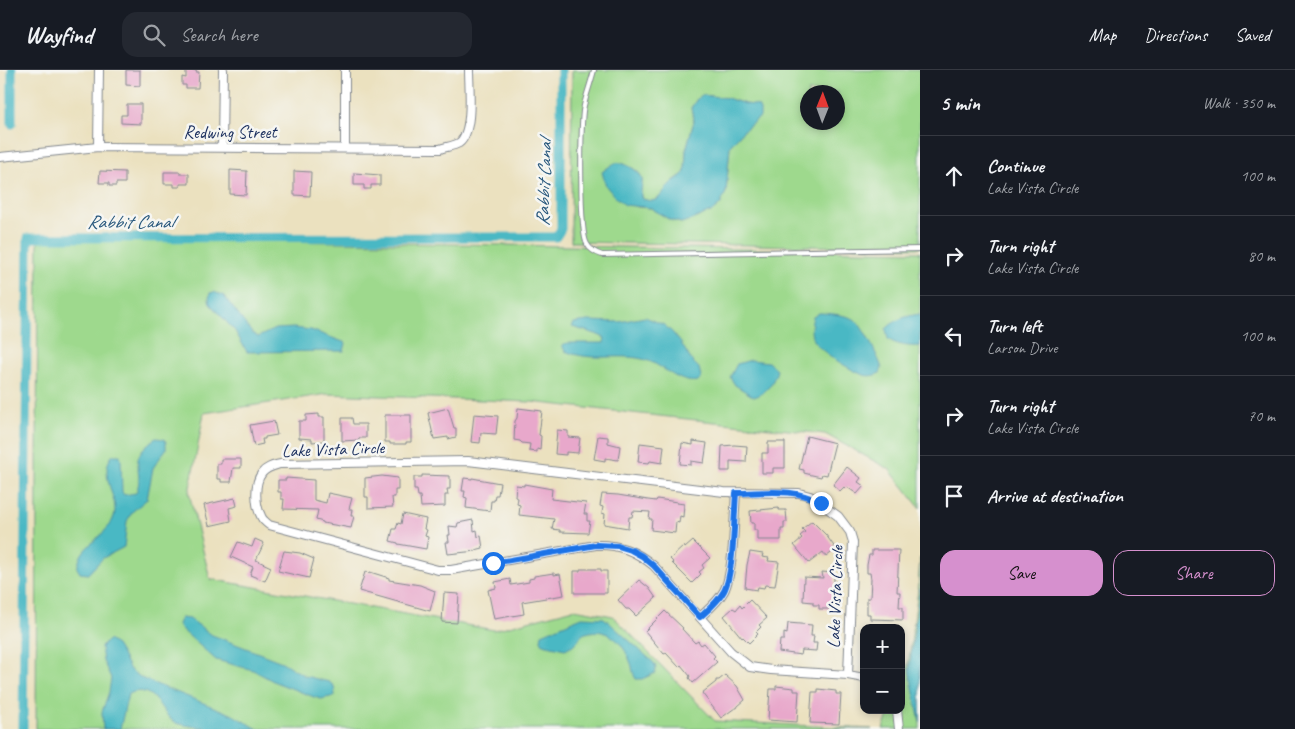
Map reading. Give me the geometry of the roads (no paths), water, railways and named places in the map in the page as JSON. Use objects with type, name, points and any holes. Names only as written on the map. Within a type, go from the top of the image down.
[{"type":"street","points":[[98,147],[99,70]]},
{"type":"street","points":[[222,147],[223,70]]},
{"type":"street","points":[[345,70],[345,147]]},
{"type":"street","name":"Redwing Street","points":[[0,157],[98,147],[440,149],[459,143],[465,134],[469,121],[469,70]]},
{"type":"street","name":"Lake Vista Circle","points":[[848,675],[853,542],[850,532],[838,516],[810,496],[788,492],[736,493],[448,460],[280,464],[269,467],[261,474],[257,484],[258,508],[261,518],[269,525],[438,570],[451,570],[596,545],[607,545],[631,550],[654,566],[731,652],[750,667],[860,677]]},
{"type":"street","points":[[700,617],[718,600],[725,589],[731,562],[736,493]]},
{"type":"street","points":[[897,714],[899,729]]},
{"type":"lane","points":[[594,70],[583,109],[582,213],[584,237],[587,245],[594,252],[602,255],[920,249]]},
{"type":"water","points":[[702,95],[727,98],[758,106],[760,110],[760,117],[743,131],[730,146],[726,192],[720,205],[713,211],[681,223],[670,220],[651,208],[625,205],[606,186],[602,172],[615,163],[627,165],[641,175],[641,198],[652,201],[658,198],[670,184],[685,172],[686,150],[694,121],[691,108]]},
{"type":"water","points":[[214,292],[224,296],[252,333],[258,337],[275,329],[294,328],[311,330],[346,343],[344,351],[247,352],[235,331],[210,304],[210,293]]},
{"type":"water","points":[[819,313],[846,316],[858,322],[866,334],[882,368],[880,373],[868,376],[852,370],[816,344],[812,337],[811,326],[813,317]]},
{"type":"water","points":[[920,314],[920,346],[903,345],[888,339],[886,329],[901,318]]},
{"type":"water","points":[[645,317],[664,325],[672,332],[691,360],[699,368],[701,377],[699,381],[678,378],[646,360],[626,357],[576,355],[565,351],[562,345],[567,343],[604,343],[605,338],[572,327],[574,323],[588,321],[619,322]]},
{"type":"water","points":[[751,360],[768,362],[777,370],[769,387],[754,397],[735,385],[730,377],[737,364]]},
{"type":"water","points":[[156,438],[164,439],[166,449],[153,468],[147,499],[133,511],[127,521],[124,547],[103,558],[88,574],[80,573],[77,568],[82,554],[103,533],[114,517],[115,505],[107,476],[109,461],[113,455],[120,455],[122,492],[124,495],[136,493],[139,477],[138,458],[146,445]]},
{"type":"water","points":[[920,588],[920,722],[909,670]]},
{"type":"water","points":[[582,617],[604,618],[653,662],[656,667],[655,673],[642,679],[636,679],[627,654],[619,642],[601,632],[594,631],[584,634],[572,646],[565,649],[543,644],[541,640],[542,634]]},
{"type":"water","points":[[181,618],[190,619],[212,635],[282,662],[305,676],[329,682],[334,686],[335,696],[321,699],[314,697],[275,682],[253,670],[216,660],[180,628],[178,624]]},
{"type":"water","points":[[108,640],[116,645],[130,670],[143,679],[231,714],[258,729],[205,728],[176,723],[170,719],[151,696],[145,692],[137,691],[128,694],[120,729],[103,729],[102,712],[109,692],[111,678],[103,661],[101,647]]},
{"type":"waterway","points":[[12,70],[12,124]]},
{"type":"waterway","name":"Rabbit Canal","points":[[23,729],[28,238],[556,237],[561,229],[561,70]]}]
